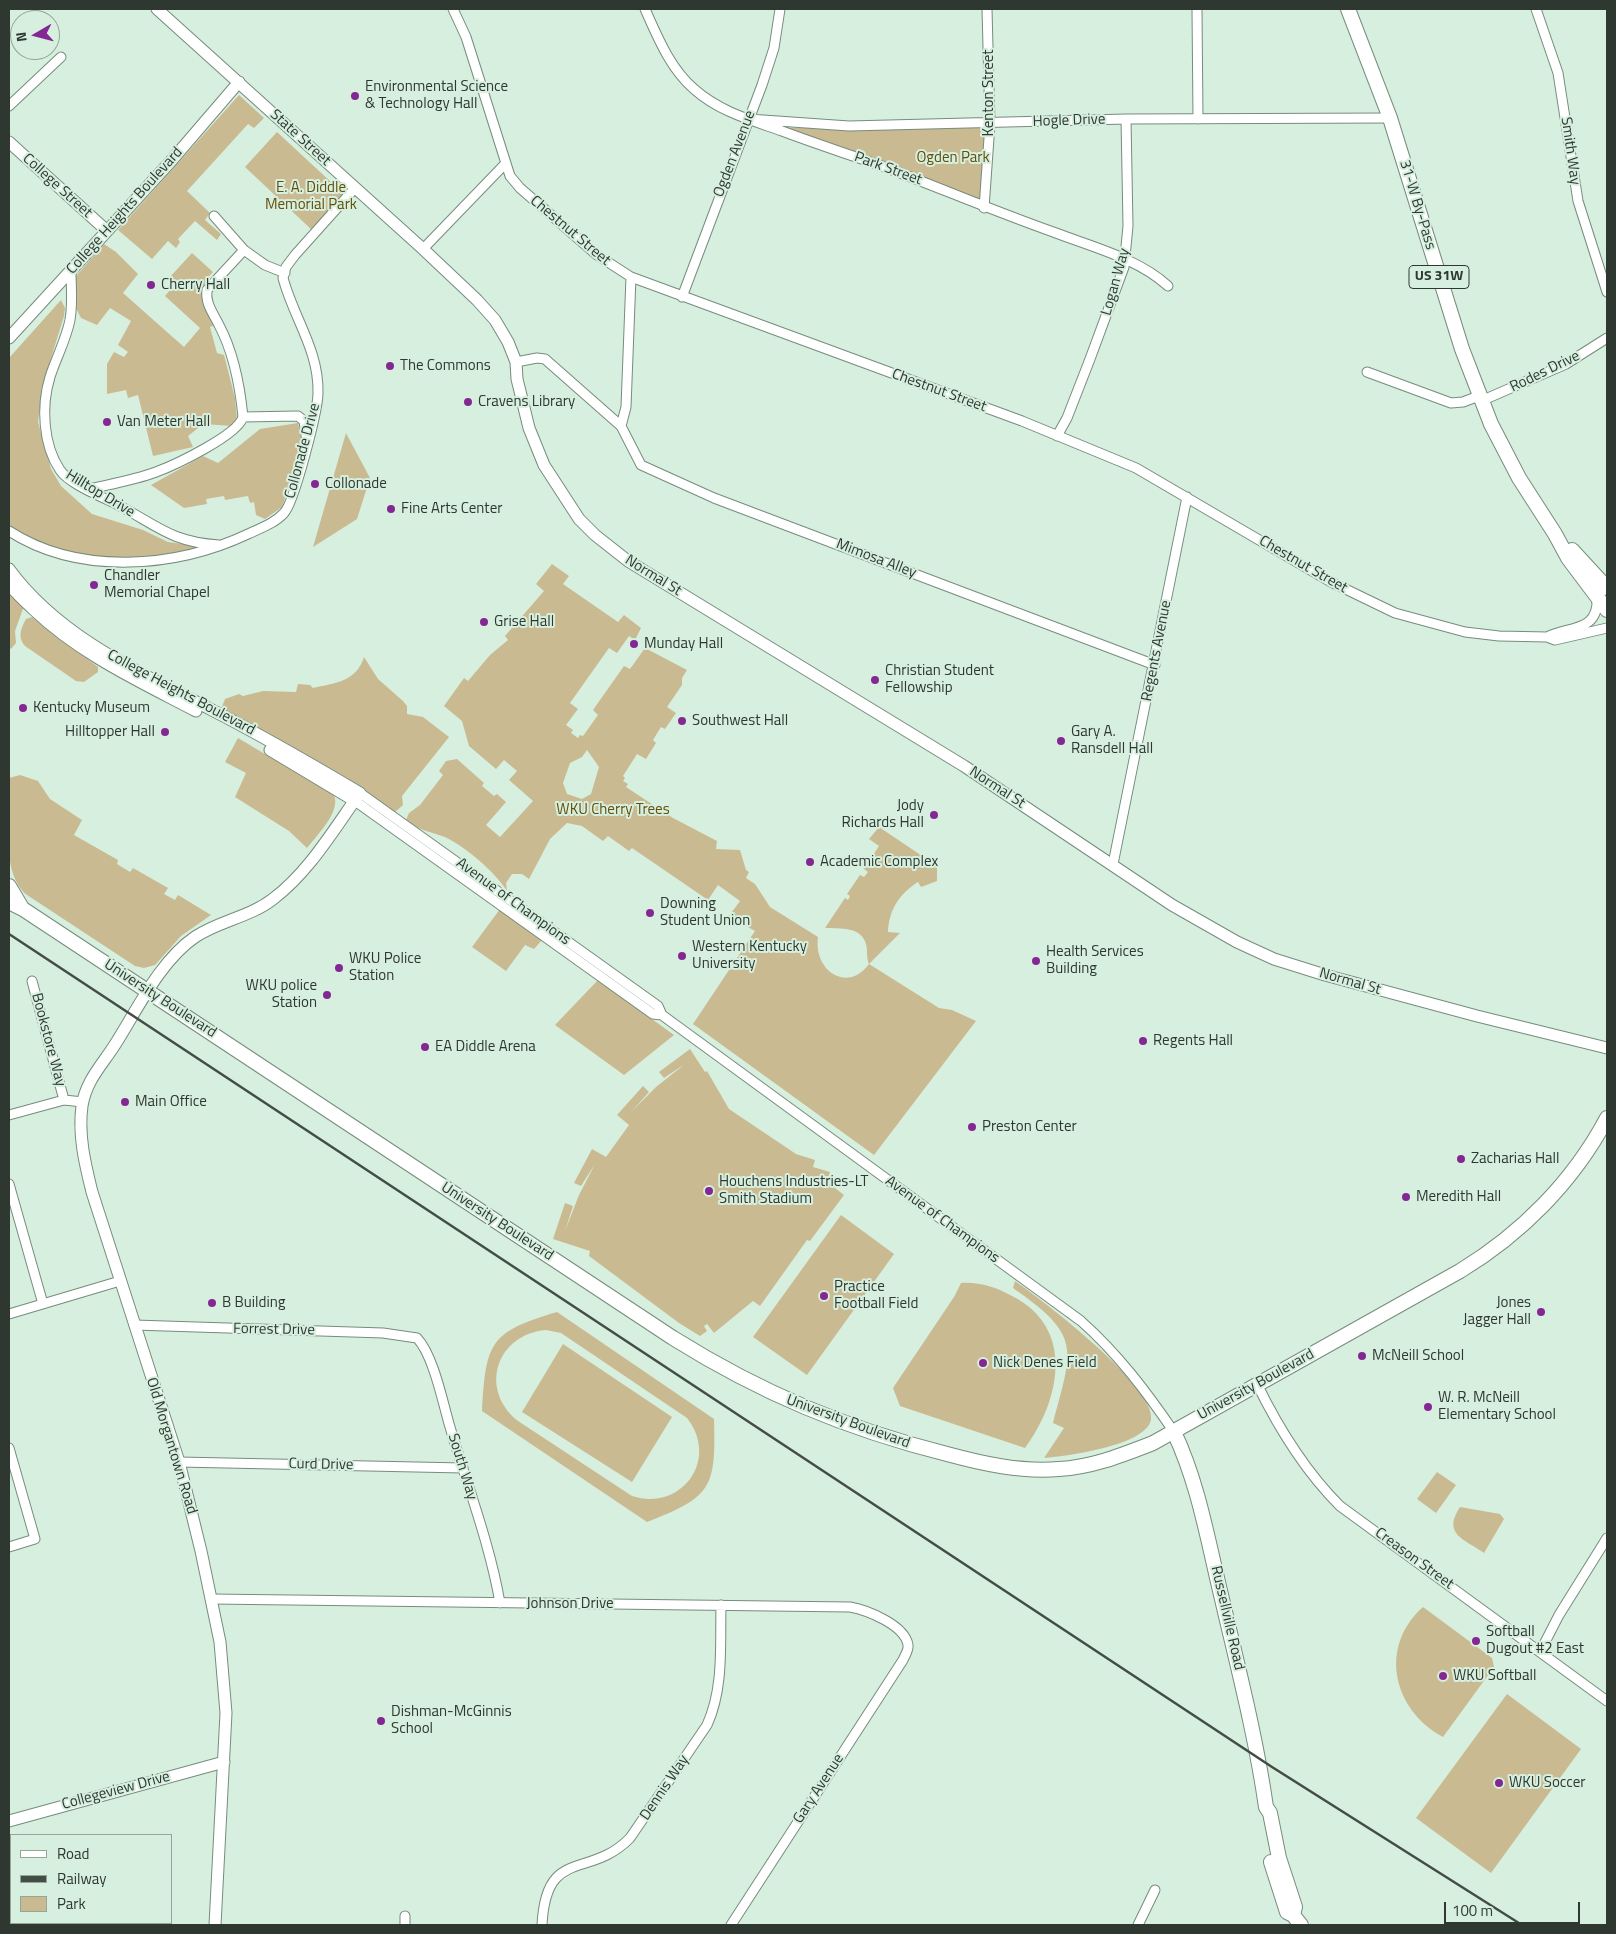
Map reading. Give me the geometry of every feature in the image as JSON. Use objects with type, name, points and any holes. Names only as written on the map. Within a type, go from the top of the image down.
[{"type":"main road","name":"31-W By-Pass","points":[[1348,9],[1390,118],[1455,327],[1480,399],[1514,470],[1555,534],[1602,593],[1607,610]]},
{"type":"main road","points":[[9,886],[23,909]]},
{"type":"main road","name":"University Boulevard","points":[[9,902],[23,909],[148,991],[673,1338],[738,1377],[802,1408],[849,1426],[986,1464],[1024,1470],[1059,1469],[1100,1463],[1153,1443],[1441,1282],[1504,1241],[1535,1214],[1564,1182],[1587,1151],[1607,1118]]},
{"type":"main road","name":"Russellville Road","points":[[1174,1432],[1187,1459],[1200,1503],[1250,1716],[1266,1807],[1270,1814],[1279,1858],[1295,1907],[1297,1920]]},
{"type":"street","name":"State Street","points":[[157,9],[423,248],[495,320],[508,342],[516,362]]},
{"type":"street","name":"Chestnut Street","points":[[453,9],[466,37],[510,176],[520,188],[557,222],[596,255],[631,277],[1057,436],[1136,468],[1331,582],[1395,613],[1465,632],[1499,636],[1547,637],[1584,626],[1589,622],[1597,609],[1602,593]]},
{"type":"street","name":"Park Street","points":[[646,9],[664,51],[678,73],[694,90],[732,114],[957,194],[984,208],[1030,223],[1125,260],[1148,272],[1168,286]]},
{"type":"street","name":"Ogden Avenue","points":[[682,297],[772,53],[780,9]]},
{"type":"street","name":"Kenton Street","points":[[984,208],[990,124],[988,9]]},
{"type":"street","points":[[1197,9],[1198,119]]},
{"type":"street","name":"Smith Way","points":[[1536,9],[1558,74],[1578,201],[1607,292]]},
{"type":"street","points":[[9,106],[61,57]]},
{"type":"street","name":"College Heights Boulevard","points":[[9,338],[172,160],[239,82]]},
{"type":"street","name":"Hogle Drive","points":[[749,119],[849,126],[990,124],[1126,119],[1390,118]]},
{"type":"street","name":"Logan Way","points":[[1057,436],[1067,418],[1090,359],[1125,260],[1128,226],[1126,119]]},
{"type":"street","name":"College Street","points":[[9,142],[106,230]]},
{"type":"street","points":[[423,248],[505,164]]},
{"type":"street","points":[[214,216],[244,250],[265,265],[285,273],[295,254],[355,188]]},
{"type":"street","points":[[89,489],[157,472],[235,430],[243,417],[240,389],[227,340],[206,298],[207,290],[244,250]]},
{"type":"street","name":"Hilltop Drive","points":[[71,271],[72,302],[70,321],[50,378],[44,416],[49,444],[60,470],[158,530],[180,539],[220,546]]},
{"type":"street","name":"Collonade Drive","points":[[9,531],[41,548],[55,553],[106,561],[140,561],[176,558],[213,550],[274,522],[285,512],[308,445],[318,393],[316,360],[285,285],[285,273]]},
{"type":"street","points":[[620,426],[626,407],[631,277]]},
{"type":"street","name":"Rodes Drive","points":[[1367,372],[1451,403],[1464,402],[1480,399],[1566,364],[1607,338]]},
{"type":"street","name":"Mimosa Alley","points":[[516,362],[537,358],[545,360],[620,426],[642,465],[714,498],[1155,665]]},
{"type":"street","name":"Normal St","points":[[516,362],[517,379],[529,428],[544,464],[579,519],[610,548],[964,766],[1172,905],[1219,932],[1274,959],[1409,999],[1607,1048]]},
{"type":"street","points":[[243,417],[302,418],[308,445]]},
{"type":"street","name":"Regents Avenue","points":[[1113,864],[1155,665],[1186,497]]},
{"type":"street","name":"College Heights Boulevard","points":[[9,570],[22,587],[43,607],[108,655],[242,726],[357,797]]},
{"type":"street","name":"College Heights Boulevard","points":[[9,584],[50,625],[99,660],[240,733],[357,797]]},
{"type":"street","name":"Chestnut Street","points":[[1547,637],[1555,640],[1607,628]]},
{"type":"street","points":[[148,991],[177,954],[194,938],[206,930],[251,913],[274,898],[314,857],[357,797]]},
{"type":"street","name":"Avenue of Champions","points":[[357,797],[658,1006],[662,1015],[1081,1321],[1134,1374],[1174,1432]]},
{"type":"street","name":"Bookstore Way","points":[[32,980],[64,1100]]},
{"type":"street","name":"Old Morgantown Road","points":[[148,991],[94,1073],[83,1102],[81,1134],[85,1160],[98,1212],[179,1462],[220,1642],[225,1689],[224,1762],[215,1925]]},
{"type":"street","points":[[9,1115],[64,1100],[83,1102]]},
{"type":"street","points":[[9,1184],[43,1304]]},
{"type":"street","points":[[9,1314],[120,1281]]},
{"type":"street","name":"Forrest Drive","points":[[134,1325],[413,1336]]},
{"type":"street","name":"South Way","points":[[413,1336],[421,1342],[430,1364],[500,1603]]},
{"type":"street","name":"Creason Street","points":[[1257,1384],[1300,1460],[1322,1488],[1340,1506],[1607,1701]]},
{"type":"street","points":[[9,1448],[35,1539],[9,1546]]},
{"type":"street","name":"Curd Drive","points":[[179,1462],[462,1468]]},
{"type":"street","points":[[1540,1652],[1559,1615],[1607,1538]]},
{"type":"street","name":"Johnson Drive","points":[[211,1599],[842,1606],[859,1609],[882,1618],[900,1631],[907,1640],[907,1651]]},
{"type":"street","name":"Dennis Way","points":[[542,1925],[545,1895],[555,1879],[572,1867],[614,1853],[626,1843],[707,1725],[716,1704],[719,1683],[721,1605]]},
{"type":"street","name":"Gary Avenue","points":[[731,1925],[901,1665],[907,1651]]},
{"type":"street","name":"Collegeview Drive","points":[[9,1821],[224,1762]]},
{"type":"street","points":[[1138,1925],[1155,1890]]},
{"type":"street","points":[[405,1916],[405,1925]]},
{"type":"green space","points":[[239,95],[264,118],[254,128],[248,124],[187,191],[210,213],[205,220],[221,234],[217,240],[195,221],[178,239],[180,242],[176,248],[168,241],[152,259],[118,230]]},
{"type":"green space","name":"Ogden Park","points":[[985,127],[982,197],[976,201],[781,128]]},
{"type":"green space","name":"E. A. Diddle Memorial Park","points":[[277,132],[345,195],[313,231],[245,167]]},
{"type":"green space","points":[[104,244],[116,252],[138,274],[123,293],[184,347],[200,328],[165,296],[176,283],[170,277],[192,253],[213,272],[204,285],[203,291],[205,304],[214,325],[210,327],[217,353],[224,355],[235,398],[237,420],[232,426],[203,424],[188,436],[193,447],[153,456],[138,395],[128,398],[126,390],[107,394],[107,364],[114,352],[124,357],[128,352],[118,345],[131,321],[110,308],[97,325],[81,318],[76,308],[76,276]]},
{"type":"green space","points":[[61,300],[65,308],[64,316],[43,384],[38,422],[51,469],[61,486],[92,514],[143,530],[168,542],[212,548],[147,558],[103,559],[60,552],[36,543],[9,529],[9,358]]},
{"type":"green space","points":[[298,423],[303,447],[282,507],[265,519],[256,515],[254,502],[250,503],[248,496],[225,500],[224,496],[206,499],[207,504],[184,508],[151,485],[203,456],[218,463],[260,429]]},
{"type":"green space","points":[[346,433],[370,478],[357,519],[313,547]]},
{"type":"green space","name":"WKU Cherry Trees","points":[[552,564],[569,576],[563,584],[618,622],[624,615],[641,628],[635,640],[629,636],[617,653],[609,648],[570,703],[578,709],[566,725],[573,730],[571,733],[578,738],[580,735],[583,736],[598,715],[593,710],[624,666],[630,669],[645,648],[687,670],[682,678],[682,685],[667,707],[676,713],[665,729],[661,727],[653,740],[656,743],[646,759],[637,754],[623,776],[625,778],[623,781],[628,784],[626,787],[673,818],[717,841],[716,849],[740,850],[746,870],[749,872],[746,878],[755,884],[770,907],[818,937],[818,949],[821,959],[826,968],[833,974],[851,977],[860,973],[869,964],[939,1008],[952,1010],[976,1021],[874,1155],[693,1024],[755,931],[729,916],[740,901],[718,885],[708,900],[632,848],[629,851],[608,836],[603,841],[582,826],[567,823],[550,839],[529,879],[522,874],[512,874],[506,883],[507,891],[487,868],[469,852],[450,840],[419,828],[406,820],[409,813],[420,805],[443,775],[439,771],[446,761],[457,759],[484,783],[482,786],[494,796],[497,794],[506,802],[486,825],[500,837],[533,801],[509,780],[517,771],[504,760],[496,769],[469,746],[462,721],[444,706],[464,678],[468,681],[490,655],[508,640],[505,636],[544,591],[536,584]],"holes":[[[587,750],[599,767],[591,794],[582,799],[567,794],[563,783],[570,763],[582,757]]]},
{"type":"green space","points":[[9,591],[24,606],[15,631],[16,643],[11,649],[9,647]]},
{"type":"green space","points":[[32,617],[98,667],[98,672],[84,682],[76,681],[25,646],[20,636],[21,629],[26,619]]},
{"type":"green space","points":[[364,657],[378,679],[407,706],[407,714],[423,717],[449,737],[402,796],[403,805],[395,812],[221,709],[225,699],[239,694],[243,696],[263,691],[296,692],[298,684],[310,685],[313,688],[337,683],[356,672]]},
{"type":"green space","points":[[238,738],[334,795],[334,809],[331,816],[307,848],[289,831],[235,797],[246,773],[225,762]]},
{"type":"green space","points":[[20,775],[38,781],[50,799],[82,820],[74,835],[118,860],[117,864],[130,872],[133,868],[168,888],[164,894],[175,900],[178,895],[211,915],[181,936],[155,965],[144,968],[135,966],[27,895],[18,885],[13,872],[9,857],[8,841],[9,778]]},
{"type":"green space","points":[[879,827],[937,866],[937,881],[921,887],[918,882],[905,892],[896,903],[890,917],[888,932],[900,933],[869,964],[866,944],[860,934],[855,931],[825,928],[845,898],[848,900],[850,896],[847,894],[860,875],[864,877],[868,872],[864,869],[879,846],[869,839]]},
{"type":"green space","points":[[500,909],[542,940],[534,949],[525,945],[506,971],[472,947]]},
{"type":"green space","points":[[598,980],[674,1035],[624,1075],[555,1025]]},
{"type":"green space","name":"Houchens Industries-LT Smith Stadium","points":[[690,1049],[705,1072],[707,1071],[729,1109],[796,1154],[815,1160],[813,1167],[830,1172],[827,1182],[844,1195],[810,1241],[807,1240],[760,1306],[753,1301],[714,1333],[707,1324],[704,1326],[707,1331],[700,1336],[679,1323],[589,1256],[590,1251],[553,1239],[565,1203],[573,1206],[565,1231],[579,1195],[595,1164],[581,1186],[574,1183],[592,1149],[606,1157],[629,1125],[617,1115],[643,1086],[649,1092],[631,1112],[656,1087],[685,1064],[664,1078],[659,1072]]},
{"type":"green space","name":"Practice Football Field","points":[[841,1215],[894,1254],[807,1375],[753,1337]]},
{"type":"green space","points":[[1015,1281],[1095,1345],[1136,1387],[1148,1406],[1151,1420],[1146,1429],[1135,1437],[1104,1448],[1044,1458],[1064,1428],[1053,1423],[1065,1377],[1066,1345],[1061,1332],[1051,1319],[1013,1288]]},
{"type":"green space","name":"Nick Denes Field","points":[[961,1283],[981,1284],[1012,1296],[1032,1310],[1046,1327],[1053,1346],[1056,1366],[1053,1388],[1047,1409],[1025,1448],[900,1406],[893,1388],[954,1297]]},
{"type":"green space","points":[[557,1312],[714,1419],[714,1461],[711,1475],[706,1487],[697,1497],[669,1513],[647,1522],[482,1411],[486,1370],[490,1355],[496,1344],[504,1334],[534,1319]],"holes":[[[546,1330],[561,1333],[687,1418],[696,1434],[699,1450],[697,1465],[690,1479],[680,1489],[666,1496],[650,1499],[632,1496],[518,1421],[506,1408],[499,1394],[496,1379],[499,1365],[505,1352],[515,1341],[529,1334]]]},
{"type":"green space","points":[[563,1344],[672,1417],[632,1482],[522,1412]]},
{"type":"green space","points":[[1437,1472],[1456,1485],[1436,1513],[1417,1499]]},
{"type":"green space","points":[[1460,1507],[1500,1514],[1504,1519],[1484,1553],[1463,1539],[1454,1530],[1455,1516]]},
{"type":"green space","name":"WKU Softball","points":[[1423,1607],[1492,1658],[1494,1667],[1443,1737],[1426,1725],[1412,1711],[1403,1695],[1397,1677],[1396,1659],[1400,1640],[1409,1623]]},
{"type":"green space","name":"WKU Soccer","points":[[1507,1694],[1581,1749],[1491,1873],[1416,1818]]},
{"type":"railway","points":[[9,934],[1272,1767],[1522,1925]]},
{"type":"place","name":"Environmental Science & Technology Hall","points":[[355,96]]},
{"type":"place","name":"Cherry Hall","points":[[151,285]]},
{"type":"place","name":"The Commons","points":[[390,366]]},
{"type":"place","name":"Cravens Library","points":[[468,402]]},
{"type":"place","name":"Van Meter Hall","points":[[107,422]]},
{"type":"place","name":"Collonade","points":[[315,484]]},
{"type":"place","name":"Fine Arts Center","points":[[391,509]]},
{"type":"place","name":"Chandler Memorial Chapel","points":[[94,585]]},
{"type":"place","name":"Grise Hall","points":[[484,622]]},
{"type":"place","name":"Munday Hall","points":[[634,644]]},
{"type":"place","name":"Christian Student Fellowship","points":[[875,680]]},
{"type":"place","name":"Kentucky Museum","points":[[23,708]]},
{"type":"place","name":"Southwest Hall","points":[[682,721]]},
{"type":"place","name":"Hilltopper Hall","points":[[165,732]]},
{"type":"place","name":"Gary A. Ransdell Hall","points":[[1061,741]]},
{"type":"place","name":"Jody Richards Hall","points":[[934,815]]},
{"type":"place","name":"Academic Complex","points":[[810,862]]},
{"type":"place","name":"Downing Student Union","points":[[650,913]]},
{"type":"place","name":"Western Kentucky University","points":[[682,956]]},
{"type":"place","name":"Health Services Building","points":[[1036,961]]},
{"type":"place","name":"WKU Police Station","points":[[339,968]]},
{"type":"place","name":"WKU police Station","points":[[327,995]]},
{"type":"place","name":"Regents Hall","points":[[1143,1041]]},
{"type":"place","name":"EA Diddle Arena","points":[[425,1047]]},
{"type":"place","name":"Main Office","points":[[125,1102]]},
{"type":"place","name":"Preston Center","points":[[972,1127]]},
{"type":"place","name":"Zacharias Hall","points":[[1461,1159]]},
{"type":"place","name":"Houchens Industries-LT Smith Stadium","points":[[709,1191]]},
{"type":"place","name":"Meredith Hall","points":[[1406,1197]]},
{"type":"place","name":"Practice Football Field","points":[[824,1296]]},
{"type":"place","name":"B Building","points":[[212,1303]]},
{"type":"place","name":"Jones Jagger Hall","points":[[1541,1312]]},
{"type":"place","name":"McNeill School","points":[[1362,1356]]},
{"type":"place","name":"Nick Denes Field","points":[[983,1363]]},
{"type":"place","name":"W. R. McNeill Elementary School","points":[[1428,1407]]},
{"type":"place","name":"Softball Dugout #2 East","points":[[1476,1641]]},
{"type":"place","name":"WKU Softball","points":[[1443,1676]]},
{"type":"place","name":"Dishman-McGinnis School","points":[[381,1721]]},
{"type":"place","name":"WKU Soccer","points":[[1499,1783]]}]
